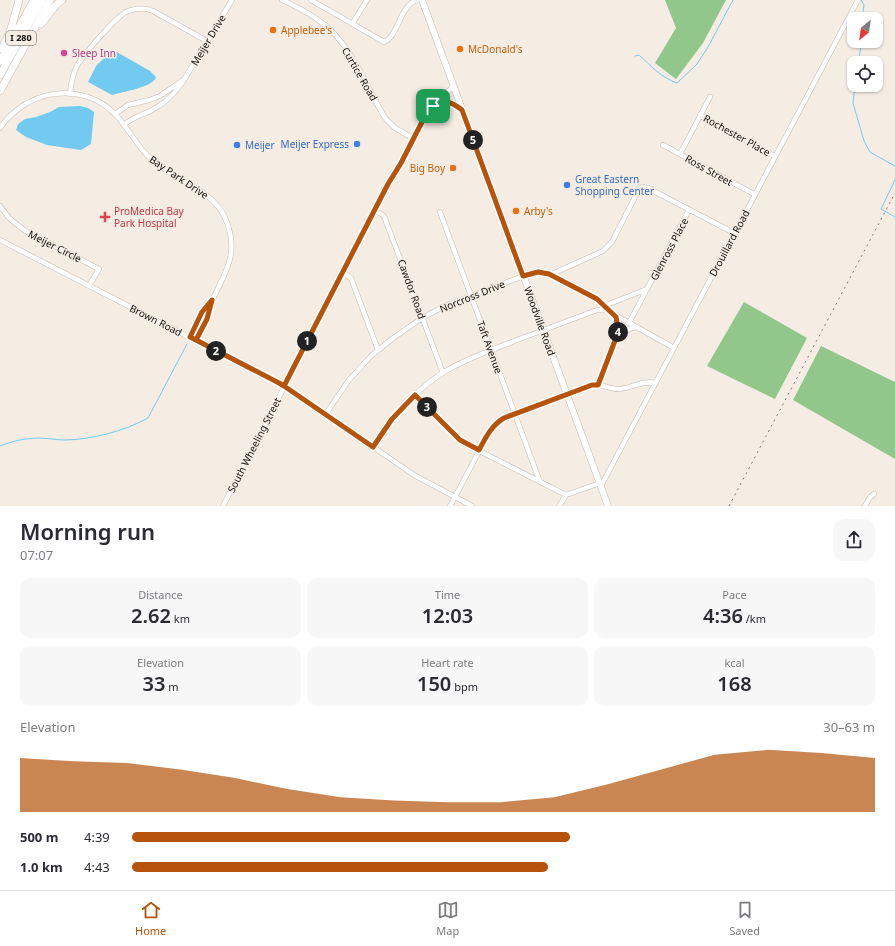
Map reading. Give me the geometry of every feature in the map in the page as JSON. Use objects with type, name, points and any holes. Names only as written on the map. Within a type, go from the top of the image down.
[{"type":"highway","points":[[0,52],[11,29],[19,0]]},
{"type":"highway","name":"I 280","points":[[0,61],[34,0]]},
{"type":"highway","name":"I 280","points":[[0,75],[42,0]]},
{"type":"highway","points":[[0,91],[50,0]]},
{"type":"highway","points":[[29,38],[56,5],[62,0]]},
{"type":"main road","name":"Woodville Road","points":[[422,0],[608,506]]},
{"type":"street","name":"Meijer Drive","points":[[124,125],[132,119],[152,111],[175,92],[185,79],[232,0]]},
{"type":"street","name":"Curtice Road","points":[[282,0],[303,9],[318,18],[337,35],[351,56],[386,120],[395,128],[414,138]]},
{"type":"street","points":[[310,0],[319,2],[352,24],[385,42],[392,35],[409,4],[417,0]]},
{"type":"street","points":[[352,24],[367,0]]},
{"type":"street","name":"Drouillard Road","points":[[600,485],[858,0]]},
{"type":"street","points":[[0,128],[11,115],[27,102],[49,94],[70,93],[73,77],[81,59],[120,16],[132,10],[143,8],[153,11],[207,42]]},
{"type":"street","name":"Meijer Drive","points":[[115,114],[128,105],[157,98],[185,79]]},
{"type":"street","name":"South Wheeling Street","points":[[223,506],[384,192],[422,122],[435,104],[453,87]]},
{"type":"street","name":"Bay Park Drive","points":[[70,93],[91,98],[103,104],[115,114],[151,160],[206,194],[217,205],[226,219],[230,234],[231,255],[228,270],[212,300],[202,312],[190,337]]},
{"type":"street","points":[[680,154],[710,97]]},
{"type":"street","points":[[435,104],[440,101],[448,102],[462,110]]},
{"type":"street","name":"Rochester Place","points":[[700,115],[774,156]]},
{"type":"street","name":"Ross Street","points":[[663,145],[754,194]]},
{"type":"street","name":"Norcross Drive","points":[[325,415],[349,380],[378,350],[422,318],[471,295],[523,276],[538,272],[549,274],[554,273],[598,254],[608,247],[642,187],[648,188],[690,210]]},
{"type":"street","name":"Meijer Circle","points":[[0,206],[6,215],[20,228],[99,268],[89,286]]},
{"type":"street","name":"Cawdor Road","points":[[375,210],[384,216],[443,373]]},
{"type":"street","points":[[690,210],[734,233]]},
{"type":"street","name":"Glenross Place","points":[[629,323],[690,210]]},
{"type":"street","name":"Taft Avenue","points":[[440,212],[540,482]]},
{"type":"street","name":"Brown Road","points":[[0,240],[284,386],[325,415],[424,480],[472,506]]},
{"type":"street","points":[[343,273],[351,278],[378,350]]},
{"type":"street","points":[[549,274],[594,297],[614,315],[674,348]]},
{"type":"street","name":"Glenross Place","points":[[373,447],[392,419],[415,395],[443,373],[466,360],[543,330],[606,308],[647,289]]},
{"type":"street","name":"Bay Park Drive","points":[[196,340],[207,319],[212,300]]},
{"type":"street","points":[[598,385],[616,338],[618,328],[614,315]]},
{"type":"street","points":[[616,338],[629,329],[636,327]]},
{"type":"street","points":[[450,506],[488,434],[495,424],[504,418],[592,385],[616,389],[646,382],[655,383]]},
{"type":"street","points":[[415,395],[460,440],[566,495]]},
{"type":"street","points":[[559,506],[566,495],[600,485]]},
{"type":"street","points":[[865,506],[870,497],[874,494]]},
{"type":"green space","points":[[665,0],[726,0],[703,43],[676,79],[655,63],[676,28]]},
{"type":"green space","points":[[744,302],[807,338],[775,399],[707,366]]},
{"type":"green space","points":[[821,346],[895,382],[895,459],[793,400]]},
{"type":"water","points":[[111,51],[115,51],[150,71],[156,77],[154,81],[150,84],[130,91],[112,95],[88,82],[96,66]]},
{"type":"water","points":[[80,106],[88,108],[94,112],[91,144],[81,150],[47,145],[26,137],[16,130],[18,124],[25,119],[36,117],[59,107]]},
{"type":"waterway","points":[[635,56],[639,55],[661,75],[677,83],[697,64],[708,47],[733,0]]},
{"type":"waterway","points":[[861,0],[864,5],[863,12]]},
{"type":"waterway","points":[[859,56],[861,48]]},
{"type":"waterway","points":[[854,92],[853,103],[864,141],[870,152],[895,166]]},
{"type":"waterway","points":[[895,180],[881,209],[895,217]]},
{"type":"waterway","points":[[0,446],[15,441],[29,439],[42,438],[74,440],[107,434],[139,423],[148,418],[187,344]]},
{"type":"railway","points":[[729,506],[895,193]]},
{"type":"place","name":"Applebee's","points":[[273,30]]},
{"type":"place","name":"McDonald's","points":[[460,49]]},
{"type":"place","name":"Sleep Inn","points":[[64,53]]},
{"type":"place","name":"Meijer Express","points":[[357,144]]},
{"type":"place","name":"Meijer","points":[[237,145]]},
{"type":"place","name":"Big Boy","points":[[453,168]]},
{"type":"place","name":"Great Eastern Shopping Center","points":[[567,185]]},
{"type":"place","name":"Arby's","points":[[516,211]]},
{"type":"place","name":"ProMedica Bay Park Hospital","points":[[105,217]]},
{"type":"route","points":[[433,106],[422,122],[401,163],[388,184],[284,386],[279,383],[196,340],[207,319],[212,300],[202,312],[190,337],[284,386],[373,447],[392,419],[415,395],[463,443],[479,450],[495,424],[511,414],[592,385],[598,385],[616,338],[618,324],[616,317],[600,301],[549,274],[538,272],[523,276],[462,110],[453,103],[446,101],[438,102],[433,106]]}]
